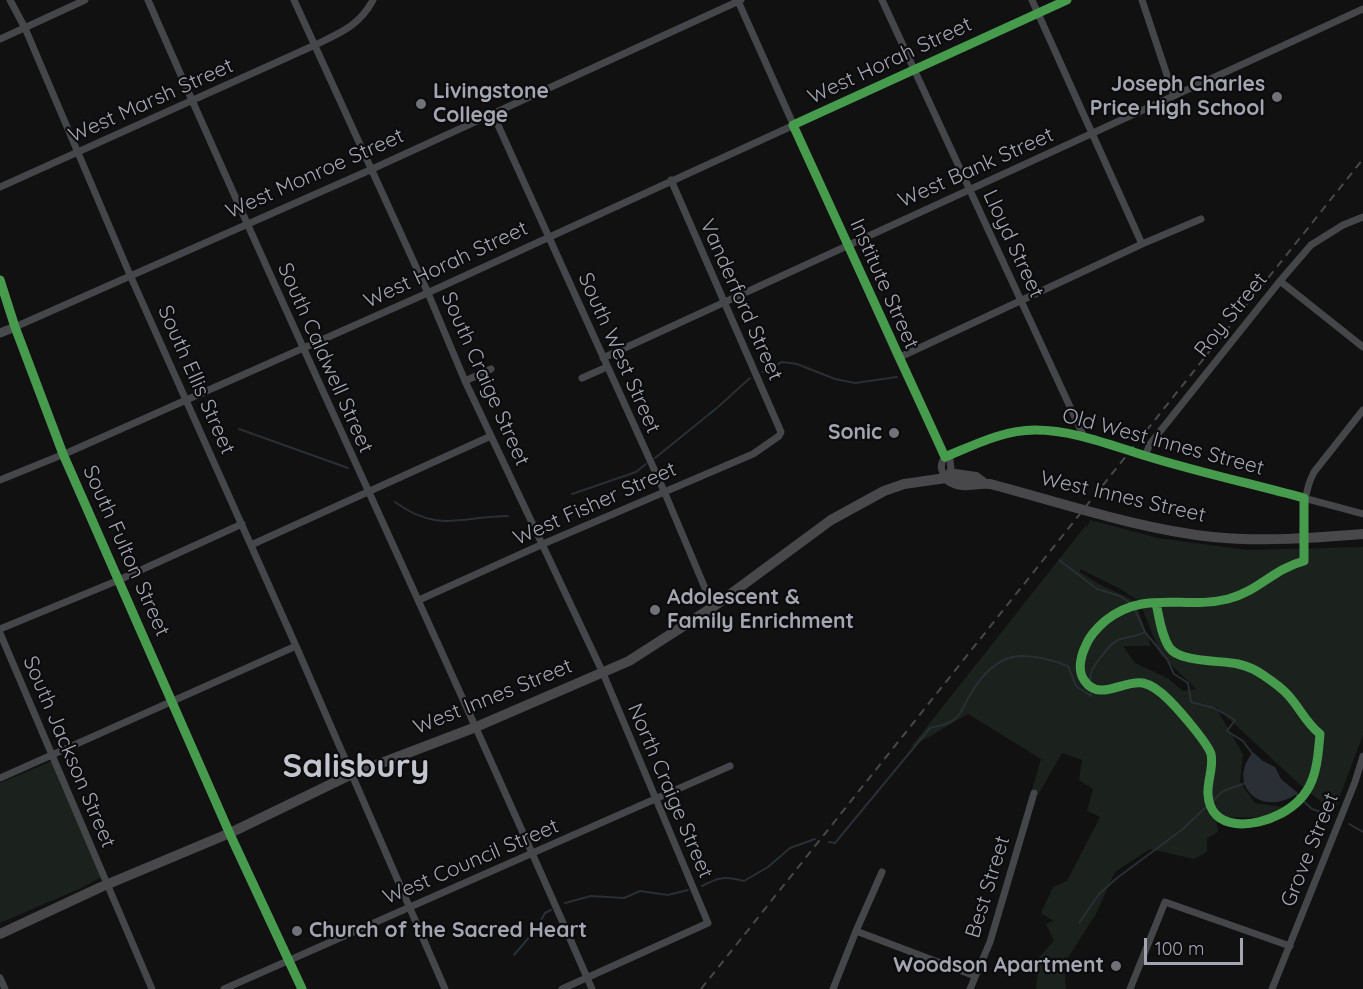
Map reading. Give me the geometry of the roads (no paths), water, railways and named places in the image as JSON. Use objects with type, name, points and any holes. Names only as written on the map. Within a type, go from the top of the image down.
[{"type":"main road","name":"West Innes Street","points":[[0,934],[108,884],[230,833],[351,774],[476,727],[603,673],[654,646],[713,607],[831,520],[864,501],[904,484],[946,478],[957,485],[975,486],[984,483],[1164,530],[1212,537],[1257,540],[1363,534]]},
{"type":"street","name":"South Ellis Street","points":[[10,0],[25,28],[130,275],[296,646],[445,989]]},
{"type":"street","points":[[0,39],[86,0]]},
{"type":"street","name":"South Caldwell Street","points":[[148,0],[592,989]]},
{"type":"street","name":"South Craige Street","points":[[294,0],[428,293],[465,381],[603,673]]},
{"type":"street","name":"West Marsh Street","points":[[0,187],[353,26],[373,0]]},
{"type":"street","name":"Lloyd Street","points":[[882,0],[1083,437]]},
{"type":"street","points":[[1032,0],[1142,244]]},
{"type":"street","name":"West Horah Street","points":[[0,480],[428,293],[1066,0]]},
{"type":"street","points":[[1142,0],[1174,96]]},
{"type":"street","name":"West Monroe Street","points":[[0,333],[370,170],[739,1]]},
{"type":"street","name":"Institute Street","points":[[739,1],[898,358],[945,457],[950,460],[951,469],[946,478]]},
{"type":"street","name":"West Bank Street","points":[[603,358],[1363,9]]},
{"type":"street","name":"South West Street","points":[[493,114],[664,491],[713,607]]},
{"type":"street","name":"Vanderford Street","points":[[671,180],[781,432]]},
{"type":"street","name":"Roy Street","points":[[1145,456],[1150,444],[1311,245],[1343,225],[1363,217]]},
{"type":"street","points":[[898,358],[1142,244],[1201,219]]},
{"type":"street","name":"South Fulton Street","points":[[0,280],[15,327],[63,454],[230,833],[302,989]]},
{"type":"street","points":[[1280,281],[1363,347]]},
{"type":"street","points":[[582,378],[607,367]]},
{"type":"street","points":[[465,381],[491,369]]},
{"type":"street","points":[[1303,539],[1304,498],[1308,483],[1314,472],[1363,410]]},
{"type":"street","name":"Old West Innes Street","points":[[945,457],[991,438],[1011,432],[1035,430],[1083,437],[1145,456],[1363,514]]},
{"type":"street","name":"West Fisher Street","points":[[419,600],[753,454],[779,436],[781,432]]},
{"type":"street","points":[[251,545],[491,436]]},
{"type":"street","points":[[0,631],[242,524]]},
{"type":"street","name":"South Jackson Street","points":[[0,631],[152,989]]},
{"type":"street","points":[[0,778],[296,646]]},
{"type":"street","name":"North Craige Street","points":[[587,978],[708,923],[603,673]]},
{"type":"street","name":"Grove Street","points":[[1272,989],[1355,782],[1363,756]]},
{"type":"street","name":"West Council Street","points":[[224,989],[730,766]]},
{"type":"street","name":"Best Street","points":[[970,989],[990,942],[1034,793]]},
{"type":"street","points":[[833,989],[882,872]]},
{"type":"street","points":[[1130,989],[1165,902],[1290,946]]},
{"type":"street","points":[[856,931],[975,976]]},
{"type":"street","points":[[0,978],[5,989]]},
{"type":"street","points":[[562,989],[587,978]]},
{"type":"waterway","points":[[763,372],[782,362],[797,364],[835,379],[855,383],[897,377]]},
{"type":"waterway","points":[[655,458],[750,378]]},
{"type":"waterway","points":[[239,429],[348,468]]},
{"type":"waterway","points":[[572,494],[636,472],[646,464]]},
{"type":"waterway","points":[[395,502],[425,518],[438,520],[508,516]]},
{"type":"waterway","points":[[1059,560],[1097,589],[1120,596],[1133,605],[1145,632],[1167,659],[1174,674],[1188,683],[1191,702],[1214,708],[1235,720],[1227,731],[1243,741],[1254,756]]},
{"type":"waterway","points":[[829,842],[835,843],[930,728],[950,722],[958,716],[980,680],[990,669],[1012,657],[1037,657],[1052,661],[1068,666],[1076,686],[1091,696],[1091,673],[1103,655],[1118,640],[1145,632]]},
{"type":"waterway","points":[[1079,923],[1099,894],[1117,878],[1183,829],[1223,791],[1246,783]]},
{"type":"waterway","points":[[1296,794],[1312,809],[1330,815]]},
{"type":"waterway","points":[[1349,824],[1363,832]]},
{"type":"waterway","points":[[702,886],[722,878],[744,881],[768,867],[790,848],[815,839]]},
{"type":"waterway","points":[[565,903],[591,896],[624,898],[640,891],[668,895],[688,890]]},
{"type":"waterway","points":[[514,955],[537,928],[545,913],[551,910]]},
{"type":"railway","points":[[701,989],[1363,159]]},
{"type":"place","name":"Joseph Charles Price High School","points":[[1277,97]]},
{"type":"place","name":"Livingstone College","points":[[421,104]]},
{"type":"place","name":"Sonic","points":[[894,433]]},
{"type":"place","name":"Adolescent & Family Enrichment","points":[[655,610]]},
{"type":"place","name":"Church of the Sacred Heart","points":[[297,931]]},
{"type":"place","name":"Woodson Apartment","points":[[1116,966]]},
{"type":"district","name":"Salisbury","points":[[356,767]]}]
